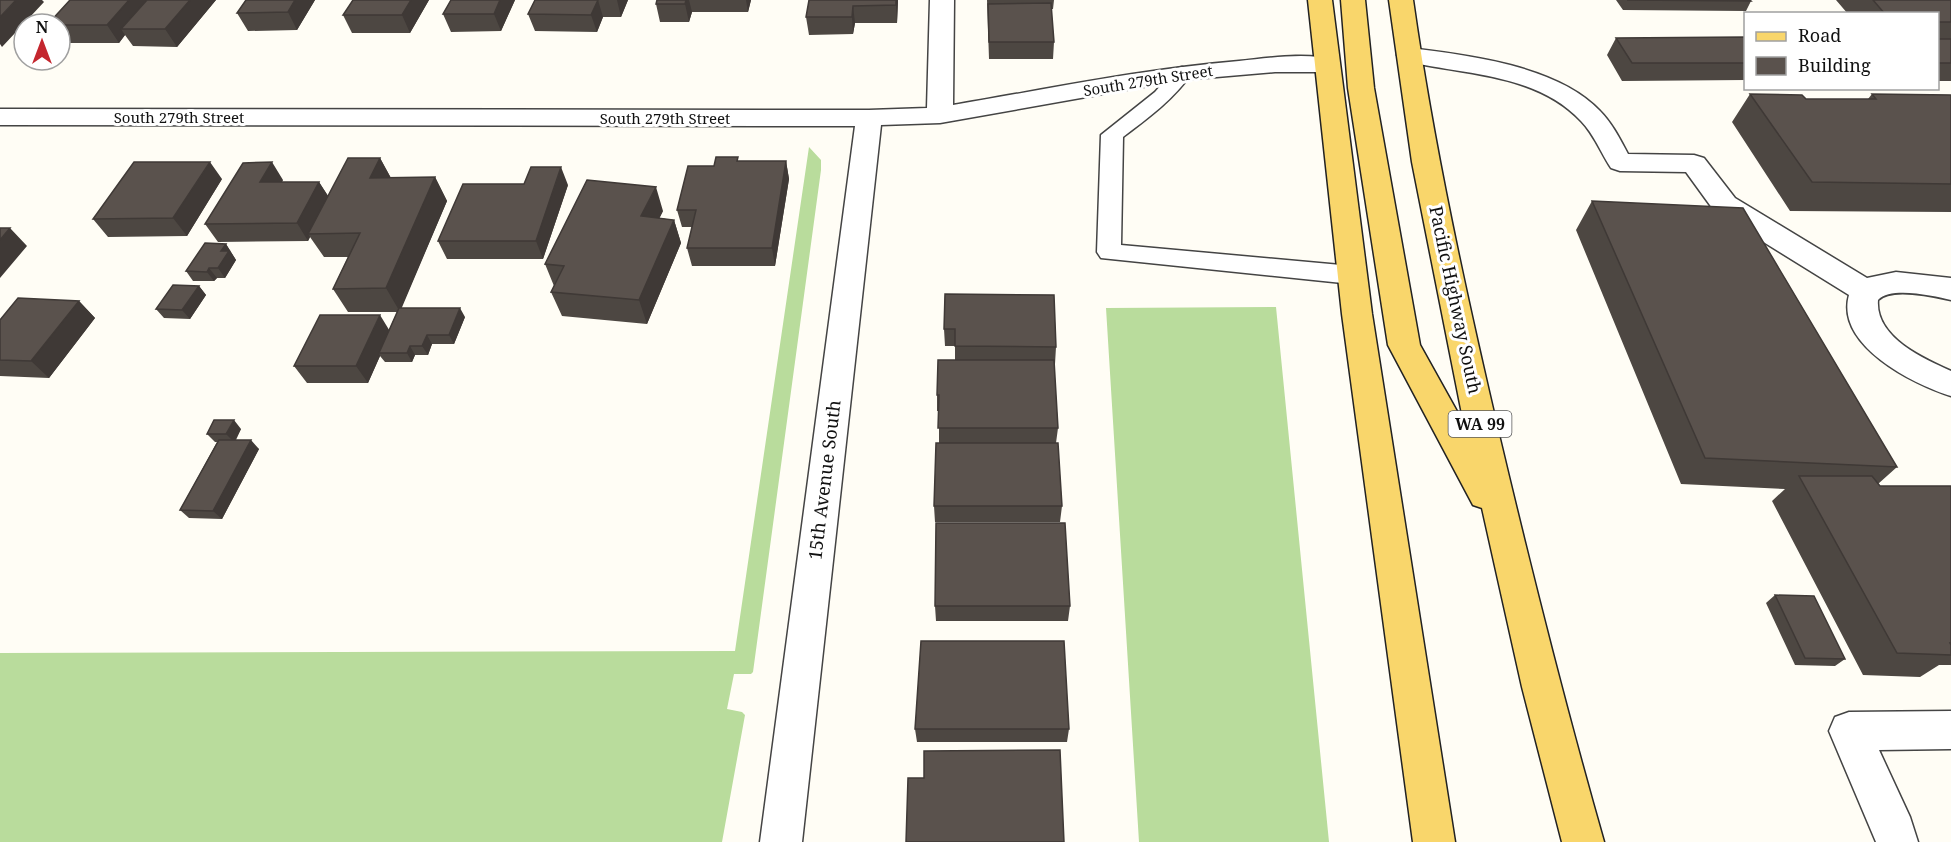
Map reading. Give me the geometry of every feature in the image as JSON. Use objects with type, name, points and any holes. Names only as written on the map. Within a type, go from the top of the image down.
[{"type":"main road","points":[[1320,0],[1352,275],[1434,842]]},
{"type":"main road","points":[[1353,0],[1361,88],[1404,345],[1504,531]]},
{"type":"main road","name":"Pacific Highway South","points":[[1401,0],[1458,326],[1504,531],[1583,842]]},
{"type":"street","points":[[940,115],[942,0]]},
{"type":"street","points":[[1409,55],[1460,61],[1525,80],[1564,95],[1589,114],[1620,162],[1694,164],[1725,205],[1865,291]]},
{"type":"street","name":"South 279th Street","points":[[0,117],[869,118],[940,115],[1182,73],[1275,65],[1327,65]]},
{"type":"street","name":"15th Avenue South","points":[[781,842],[869,118]]},
{"type":"street","points":[[1951,289],[1896,284],[1875,285],[1865,291],[1861,303],[1862,313],[1882,344],[1936,378],[1951,384]]},
{"type":"street","points":[[1896,842],[1895,832],[1849,731],[1951,730]]},
{"type":"lane","points":[[1182,73],[1162,96],[1112,135],[1109,252],[1352,275]]},
{"type":"green space","points":[[809,147],[821,160],[821,170],[753,672],[734,674],[727,709],[742,712],[745,715],[722,842],[0,842],[0,653],[735,651]]},
{"type":"green space","points":[[1276,307],[1329,842],[1139,842],[1106,308]]},
{"type":"building","points":[[0,0],[16,0],[0,17]]},
{"type":"building","points":[[70,0],[129,0],[107,25],[72,25],[72,12],[59,12]]},
{"type":"building","points":[[147,0],[190,0],[165,29],[121,29]]},
{"type":"building","points":[[246,0],[295,0],[288,12],[237,13]]},
{"type":"building","points":[[353,0],[411,0],[402,15],[343,15]]},
{"type":"building","points":[[451,0],[500,0],[494,14],[443,14]]},
{"type":"building","points":[[535,0],[598,0],[591,15],[528,14]]},
{"type":"building","points":[[657,0],[686,0],[685,4],[656,4]]},
{"type":"building","points":[[809,0],[896,0],[896,5],[853,6],[852,17],[806,17]]},
{"type":"building","points":[[1627,0],[1750,0],[1751,1]]},
{"type":"building","points":[[1873,0],[1951,0],[1951,22],[1939,22],[1939,12],[1883,12]]},
{"type":"building","points":[[1051,3],[1054,42],[989,42],[988,4]]},
{"type":"building","points":[[1744,37],[1744,63],[1632,63],[1616,38]]},
{"type":"building","points":[[1939,39],[1951,39],[1951,63],[1939,63]]},
{"type":"building","points":[[1750,94],[1802,95],[1806,99],[1876,99],[1872,94],[1951,95],[1951,184],[1812,182]]},
{"type":"building","points":[[716,157],[738,157],[737,161],[786,161],[772,248],[687,248],[696,210],[677,210],[688,166],[714,166]]},
{"type":"building","points":[[348,158],[380,158],[370,178],[435,177],[386,288],[333,289],[360,233],[308,234]]},
{"type":"building","points":[[134,162],[210,162],[173,218],[93,219]]},
{"type":"building","points":[[272,162],[260,182],[319,182],[297,223],[205,224],[243,163]]},
{"type":"building","points":[[531,167],[561,167],[536,241],[438,241],[463,184],[524,184]]},
{"type":"building","points":[[587,180],[656,187],[641,216],[674,220],[639,300],[551,292],[564,266],[545,264]]},
{"type":"building","points":[[1592,201],[1743,208],[1897,467],[1705,458]]},
{"type":"building","points":[[0,228],[10,228],[0,240]]},
{"type":"building","points":[[205,243],[226,244],[221,251],[229,251],[218,268],[209,268],[207,272],[186,271]]},
{"type":"building","points":[[173,285],[199,286],[182,310],[156,309]]},
{"type":"building","points":[[945,294],[1054,295],[1056,347],[955,346],[955,329],[944,329]]},
{"type":"building","points":[[18,298],[79,301],[31,361],[0,360],[0,320]]},
{"type":"building","points":[[399,308],[460,308],[449,335],[427,335],[422,346],[410,346],[407,353],[379,353]]},
{"type":"building","points":[[320,315],[380,315],[356,366],[294,366]]},
{"type":"building","points":[[938,360],[1054,360],[1058,428],[938,428]]},
{"type":"building","points":[[214,420],[234,420],[226,434],[207,434]]},
{"type":"building","points":[[219,440],[251,440],[213,511],[180,510]]},
{"type":"building","points":[[936,443],[1058,443],[1062,506],[934,506]]},
{"type":"building","points":[[1799,476],[1872,476],[1880,486],[1951,486],[1951,655],[1897,653]]},
{"type":"building","points":[[936,523],[1065,523],[1070,606],[935,606]]},
{"type":"building","points":[[1775,595],[1814,596],[1845,659],[1805,658]]},
{"type":"building","points":[[921,641],[1064,641],[1069,729],[915,729]]},
{"type":"building","points":[[1060,750],[1064,842],[906,842],[908,778],[924,778],[924,751]]}]
